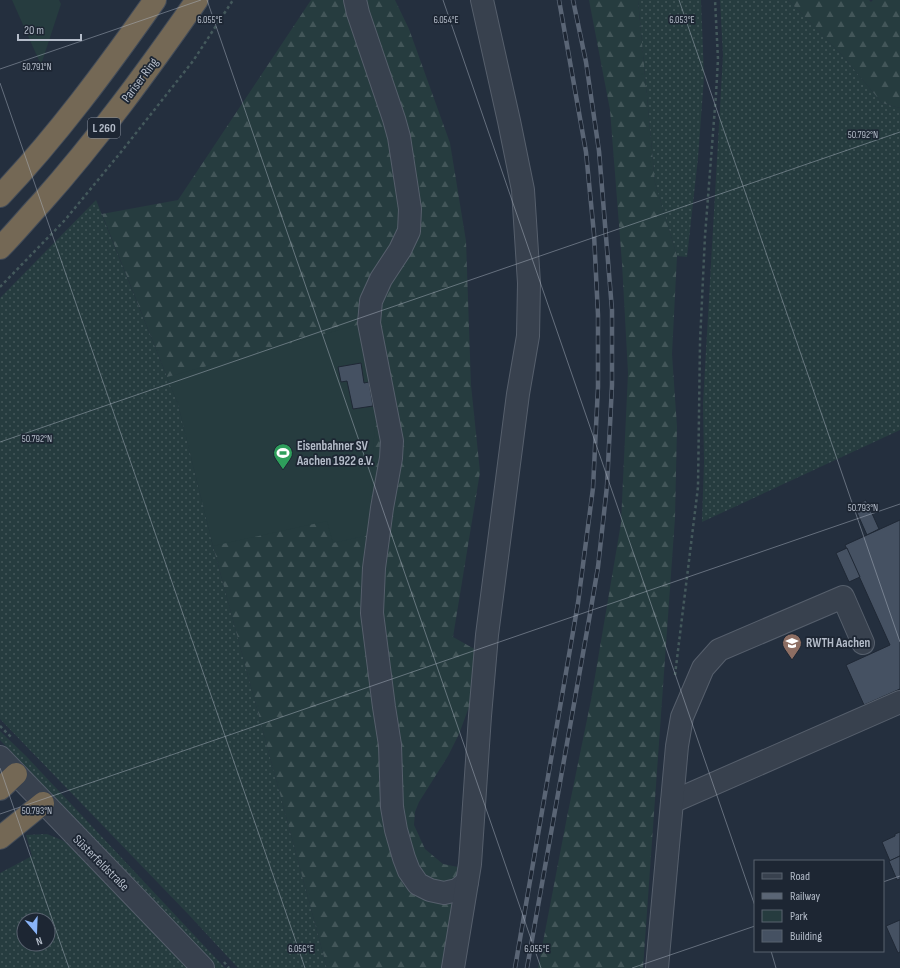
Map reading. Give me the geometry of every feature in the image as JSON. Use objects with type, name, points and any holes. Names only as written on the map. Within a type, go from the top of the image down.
[{"type":"highway","name":"L 260","points":[[0,196],[76,108],[122,48],[155,0]]},
{"type":"highway","name":"Pariser Ring","points":[[0,248],[53,189],[100,133],[152,66],[197,0]]},
{"type":"highway","points":[[0,789],[16,774]]},
{"type":"highway","points":[[0,838],[43,803]]},
{"type":"street","points":[[354,0],[399,137],[410,209],[409,231],[400,250],[381,279],[371,301],[369,323],[392,441],[391,458],[382,508],[374,568],[372,613],[390,745],[392,807],[396,830],[404,858],[409,871],[418,884],[430,890],[444,893],[457,890],[467,882]]},
{"type":"street","points":[[453,968],[470,864],[487,635],[517,402],[528,336],[529,291],[523,190],[482,0]]},
{"type":"street","points":[[657,968],[677,746],[682,717],[703,668],[719,650],[843,597],[863,642]]},
{"type":"street","points":[[672,802],[900,702]]},
{"type":"street","name":"Süsterfeldstraße","points":[[0,758],[203,968]]},
{"type":"path","points":[[0,287],[65,220],[122,152],[193,61],[232,0]]},
{"type":"path","points":[[676,680],[676,660],[698,487],[700,349],[705,236],[718,66],[715,0]]},
{"type":"green space","points":[[12,0],[59,0],[61,4],[41,65]]},
{"type":"green space","points":[[311,0],[395,0],[409,29],[450,143],[466,241],[471,385],[480,472],[453,637],[478,651],[469,707],[459,734],[448,756],[419,802],[415,812],[414,825],[425,849],[443,864],[463,868],[463,968],[327,968],[213,546],[178,404],[102,214],[178,200]]},
{"type":"green space","points":[[589,0],[638,0],[655,183],[677,256],[672,354],[677,427],[675,518],[643,968],[538,968],[591,700],[621,523],[628,373],[622,263],[610,110]]},
{"type":"green space","points":[[638,0],[701,0],[704,77],[698,158],[687,257],[677,256],[655,183]]},
{"type":"green space","points":[[720,0],[788,0],[842,55],[882,103],[900,108],[900,430],[702,522],[704,462],[703,403],[723,55]]},
{"type":"green space","points":[[788,0],[869,0],[871,2],[873,0],[900,0],[900,108],[882,103],[842,55]]},
{"type":"green space","points":[[96,200],[178,404],[213,546],[327,968],[238,968],[0,719],[0,298]]},
{"type":"green space","name":"Eisenbahner SV Aachen 1922 e.V.","points":[[361,324],[375,419],[369,535],[333,543],[327,521],[213,546],[178,404],[167,377]]},
{"type":"green space","points":[[0,731],[26,756],[225,968],[215,968],[0,740]]},
{"type":"green space","points":[[47,834],[64,841],[141,917],[189,968],[0,968],[0,873],[32,856],[26,835]]},
{"type":"building","points":[[361,363],[364,383],[369,382],[373,406],[353,409],[347,381],[341,382],[338,367]]},
{"type":"building","points":[[866,500],[879,529],[867,535],[854,506]]},
{"type":"building","points":[[900,520],[900,689],[864,705],[846,665],[890,645],[845,545]]},
{"type":"building","points":[[847,548],[860,577],[849,582],[836,553]]},
{"type":"building","points":[[900,832],[900,856],[890,861],[882,842]]},
{"type":"building","points":[[900,856],[900,879],[897,880],[889,861]]},
{"type":"building","points":[[900,920],[900,952],[898,953],[886,926]]},
{"type":"railway","points":[[515,968],[578,603],[593,488],[598,387],[598,315],[594,234],[586,152],[559,0]]},
{"type":"railway","points":[[527,968],[598,567],[607,486],[612,385],[612,310],[599,151],[586,62],[573,0]]},
{"type":"place","name":"Eisenbahner SV Aachen 1922 e.V.","points":[[283,470]]},
{"type":"place","name":"RWTH Aachen","points":[[792,660]]}]
